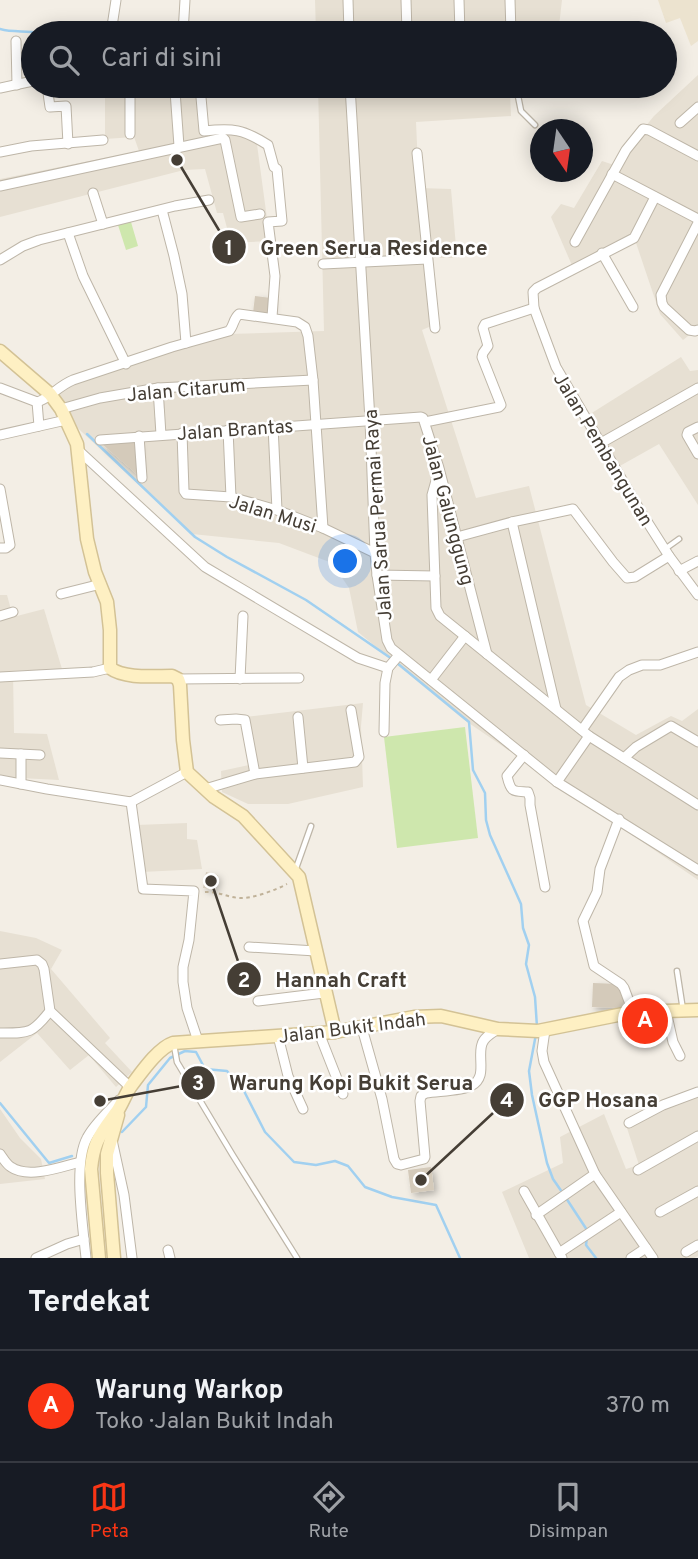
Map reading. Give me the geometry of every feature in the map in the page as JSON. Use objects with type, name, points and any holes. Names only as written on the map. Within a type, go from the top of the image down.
[{"type":"main road","points":[[0,351],[50,394],[63,414],[78,450],[87,539],[95,572],[107,602],[110,668],[124,674],[172,676],[178,679],[187,772],[205,789],[243,816],[296,875],[335,1031]]},
{"type":"main road","name":"Jalan Bukit Indah","points":[[174,1047],[198,1041],[362,1028],[414,1017],[441,1016],[498,1029],[538,1031],[633,1012],[698,1010]]},
{"type":"main road","points":[[99,1258],[92,1183],[92,1158],[97,1143],[130,1087],[159,1052],[168,1045],[174,1047]]},
{"type":"main road","points":[[114,1258],[107,1154],[119,1108]]},
{"type":"street","points":[[113,21],[116,0]]},
{"type":"street","points":[[184,21],[185,0]]},
{"type":"street","points":[[348,0],[349,21]]},
{"type":"street","points":[[406,0],[407,21]]},
{"type":"street","points":[[459,0],[460,21]]},
{"type":"street","points":[[510,0],[511,21]]},
{"type":"street","points":[[16,41],[17,85]]},
{"type":"street","points":[[0,88],[21,84]]},
{"type":"street","points":[[49,98],[50,107],[66,106],[68,144]]},
{"type":"street","points":[[130,98],[130,134]]},
{"type":"street","points":[[175,98],[179,146]]},
{"type":"street","points":[[201,98],[204,131],[229,129],[256,137],[268,145],[274,167],[277,169],[282,220],[268,222],[275,275],[272,317]]},
{"type":"street","name":"Jalan Sarua Permai Raya","points":[[351,98],[370,420],[375,553],[387,640],[393,661],[431,680],[557,782],[696,865]]},
{"type":"street","points":[[680,123],[698,107]]},
{"type":"street","points":[[575,242],[626,150],[643,129],[646,128],[698,156]]},
{"type":"street","points":[[0,186],[220,138],[224,139],[242,218],[260,214]]},
{"type":"street","points":[[0,152],[31,146],[103,140]]},
{"type":"street","points":[[417,153],[435,328]]},
{"type":"street","points":[[612,174],[698,221],[661,295],[664,307],[689,330],[698,330]]},
{"type":"street","points":[[93,193],[103,225]]},
{"type":"street","points":[[633,307],[602,253],[634,237],[655,197]]},
{"type":"street","points":[[0,260],[31,243],[209,200]]},
{"type":"street","points":[[162,210],[182,293],[186,343]]},
{"type":"street","points":[[68,233],[83,276],[125,364]]},
{"type":"street","name":"Jalan Pembangunan","points":[[602,253],[537,288],[533,292],[534,308],[556,367],[641,512],[698,595]]},
{"type":"street","points":[[323,264],[427,259]]},
{"type":"street","points":[[425,422],[480,412],[501,405],[482,357],[488,346],[483,328],[485,324],[534,308]]},
{"type":"street","points":[[0,388],[37,402],[42,401],[65,383],[229,331],[239,314],[298,321],[305,327],[308,336],[323,528]]},
{"type":"street","name":"Jalan Citarum","points":[[0,435],[39,426],[100,398],[158,388],[313,380]]},
{"type":"street","points":[[158,388],[160,435]]},
{"type":"street","points":[[601,443],[698,388]]},
{"type":"street","points":[[37,402],[39,426]]},
{"type":"street","name":"Jalan Galunggung","points":[[370,420],[421,417],[425,422],[487,654]]},
{"type":"street","name":"Jalan Brantas","points":[[100,440],[370,420]]},
{"type":"street","points":[[273,426],[277,510]]},
{"type":"street","points":[[698,427],[687,435],[698,454]]},
{"type":"street","points":[[228,430],[231,498]]},
{"type":"street","name":"Jalan Musi","points":[[182,433],[186,494],[231,498],[277,510],[375,553]]},
{"type":"street","points":[[139,436],[142,478]]},
{"type":"street","points":[[78,450],[205,566],[358,658],[393,661],[385,683],[384,732]]},
{"type":"street","points":[[439,468],[432,495],[437,612],[585,733],[698,805]]},
{"type":"street","points":[[0,489],[10,542],[9,547],[0,548]]},
{"type":"street","points":[[457,537],[573,509],[627,578],[667,553]]},
{"type":"street","points":[[512,523],[556,709]]},
{"type":"street","points":[[680,571],[698,561]]},
{"type":"street","points":[[377,575],[435,576]]},
{"type":"street","points":[[61,594],[101,584]]},
{"type":"street","points":[[0,616],[13,612]]},
{"type":"street","points":[[240,679],[243,616]]},
{"type":"street","points":[[431,680],[465,636]]},
{"type":"street","points":[[557,782],[619,677],[629,670],[660,665],[698,652]]},
{"type":"street","points":[[0,677],[93,672],[110,668]]},
{"type":"street","points":[[178,679],[299,678]]},
{"type":"street","points":[[205,789],[255,774],[355,762],[359,757],[351,710]]},
{"type":"street","points":[[298,717],[303,768]]},
{"type":"street","points":[[220,720],[245,720],[255,774]]},
{"type":"street","points":[[624,758],[636,747],[671,726],[698,742]]},
{"type":"street","points":[[0,753],[40,755]]},
{"type":"street","points":[[21,754],[21,784]]},
{"type":"street","points":[[524,755],[507,779],[514,791],[528,792],[530,795],[545,887]]},
{"type":"street","points":[[0,780],[131,802],[187,772]]},
{"type":"street","points":[[131,802],[143,889],[194,891],[183,982],[187,1008],[198,1041]]},
{"type":"street","points":[[619,820],[600,869],[597,892],[583,921],[594,966],[621,984],[633,1012]]},
{"type":"street","points":[[249,947],[316,951]]},
{"type":"street","points":[[0,964],[37,960],[40,962],[44,969],[50,1011],[130,1087],[88,1134],[81,1150],[79,1169],[86,1258]]},
{"type":"street","points":[[258,1001],[324,993]]},
{"type":"street","points":[[0,1033],[27,1032],[38,1026],[50,1011]]},
{"type":"street","points":[[666,1011],[673,1042],[680,1056]]},
{"type":"street","points":[[362,1028],[382,1099],[394,1159],[401,1165],[425,1157],[421,1096],[470,1087],[478,1081],[481,1073],[482,1043],[485,1037],[498,1029]]},
{"type":"street","points":[[538,1031],[544,1062],[595,1174],[653,1258]]},
{"type":"street","points":[[319,1033],[343,1094]]},
{"type":"street","points":[[278,1036],[288,1076],[303,1109]]},
{"type":"street","points":[[629,1123],[663,1105],[698,1092]]},
{"type":"street","points":[[638,1170],[698,1136]]},
{"type":"street","points":[[112,1138],[124,1195],[132,1258]]},
{"type":"street","points":[[0,1154],[14,1170],[24,1172],[43,1171],[80,1162]]},
{"type":"street","points":[[536,1215],[595,1174]]},
{"type":"street","points":[[524,1191],[560,1255],[621,1212]]},
{"type":"street","points":[[660,1212],[698,1191]]},
{"type":"street","points":[[36,1258],[84,1239]]},
{"type":"street","points":[[686,1252],[698,1245]]},
{"type":"street","points":[[631,1258],[646,1248]]},
{"type":"lane","points":[[518,98],[521,111],[530,120]]},
{"type":"lane","points":[[667,553],[679,539]]},
{"type":"lane","points":[[296,875],[311,826]]},
{"type":"lane","points":[[677,971],[683,1011]]},
{"type":"lane","points":[[174,1047],[177,1062],[298,1258]]},
{"type":"path","points":[[194,891],[213,891],[240,898],[277,890],[296,875]]},
{"type":"shaded area","points":[[315,0],[562,0],[560,21],[316,21]]},
{"type":"shaded area","points":[[658,0],[698,0],[698,41],[691,46],[680,18],[665,21]]},
{"type":"shaded area","points":[[698,75],[698,328],[683,340],[660,314],[634,237],[574,270],[551,217],[561,204],[574,208],[589,182],[593,182],[593,176],[602,161],[614,165],[654,116],[673,98],[677,98],[677,95]]},
{"type":"shaded area","points":[[105,98],[201,98],[203,133],[236,131],[256,137],[270,241],[231,243],[223,213],[217,213],[205,169],[184,170],[0,217],[0,179],[139,151],[134,137],[105,139]]},
{"type":"shaded area","points":[[318,98],[510,98],[511,116],[416,122],[419,188],[451,189],[457,258],[427,258],[436,324],[422,330],[476,498],[529,486],[586,705],[636,735],[671,716],[682,721],[698,709],[698,880],[463,719],[358,632],[349,588],[332,563],[279,543],[192,534],[69,420],[54,394],[100,372],[229,334],[324,331]]},
{"type":"shaded area","points":[[681,357],[690,371],[698,370],[698,505],[659,444],[618,467],[587,416]]},
{"type":"shaded area","points":[[0,595],[7,595],[13,617],[44,609],[62,669],[13,671],[14,733],[47,734],[59,780],[0,777]]},
{"type":"shaded area","points":[[363,703],[363,787],[288,804],[248,804],[222,792],[221,771],[249,765],[245,717]]},
{"type":"shaded area","points":[[187,823],[187,839],[197,840],[202,869],[142,872],[137,825]]},
{"type":"shaded area","points":[[0,931],[36,938],[62,950],[51,969],[110,1038],[105,1043],[132,1072],[116,1087],[89,1055],[70,1070],[37,1033],[0,1062]]},
{"type":"shaded area","points":[[698,1088],[698,1256],[529,1258],[502,1192],[563,1163],[560,1137],[604,1114],[626,1169],[639,1165],[625,1122]]},
{"type":"shaded area","points":[[0,1109],[20,1138],[41,1159],[45,1179],[0,1184]]},
{"type":"green space","points":[[131,222],[138,246],[126,250],[118,225]]},
{"type":"green space","points":[[465,727],[478,838],[397,848],[384,737]]},
{"type":"building","points":[[255,296],[271,298],[270,315],[253,313]]},
{"type":"building","points":[[136,442],[138,475],[101,443]]},
{"type":"building","points":[[206,872],[218,875],[215,890],[203,888]]},
{"type":"building","points":[[593,983],[619,984],[624,992],[623,1008],[592,1007]]},
{"type":"building","points":[[431,1167],[434,1190],[411,1193],[408,1170]]},
{"type":"waterway","points":[[0,29],[21,32]]},
{"type":"waterway","points":[[87,434],[195,537],[306,600],[392,659]]},
{"type":"waterway","points":[[397,663],[469,722],[473,770],[485,793],[486,820],[490,835],[521,904],[523,928],[529,945],[526,964],[535,997],[537,1027]]},
{"type":"waterway","points":[[536,1034],[529,1071],[532,1095],[547,1163],[562,1192]]},
{"type":"waterway","points":[[122,1132],[146,1107],[148,1085],[170,1058],[185,1051],[196,1052],[205,1069],[227,1071],[244,1091],[265,1132],[294,1162],[316,1165],[335,1161],[348,1166],[365,1187],[392,1197],[436,1205],[460,1258]]},
{"type":"waterway","points":[[0,1103],[49,1163],[72,1156]]},
{"type":"waterway","points":[[566,1198],[587,1230]]},
{"type":"waterway","points":[[587,1237],[586,1245],[596,1258]]},
{"type":"place","name":"Green Serua Residence","points":[[177,160]]},
{"type":"place","name":"Hannah Craft","points":[[211,881]]},
{"type":"place","name":"Warung Warkop","points":[[645,1021]]},
{"type":"place","name":"Warung Kopi Bukit Serua","points":[[100,1101]]},
{"type":"place","name":"GGP Hosana","points":[[421,1180]]}]
